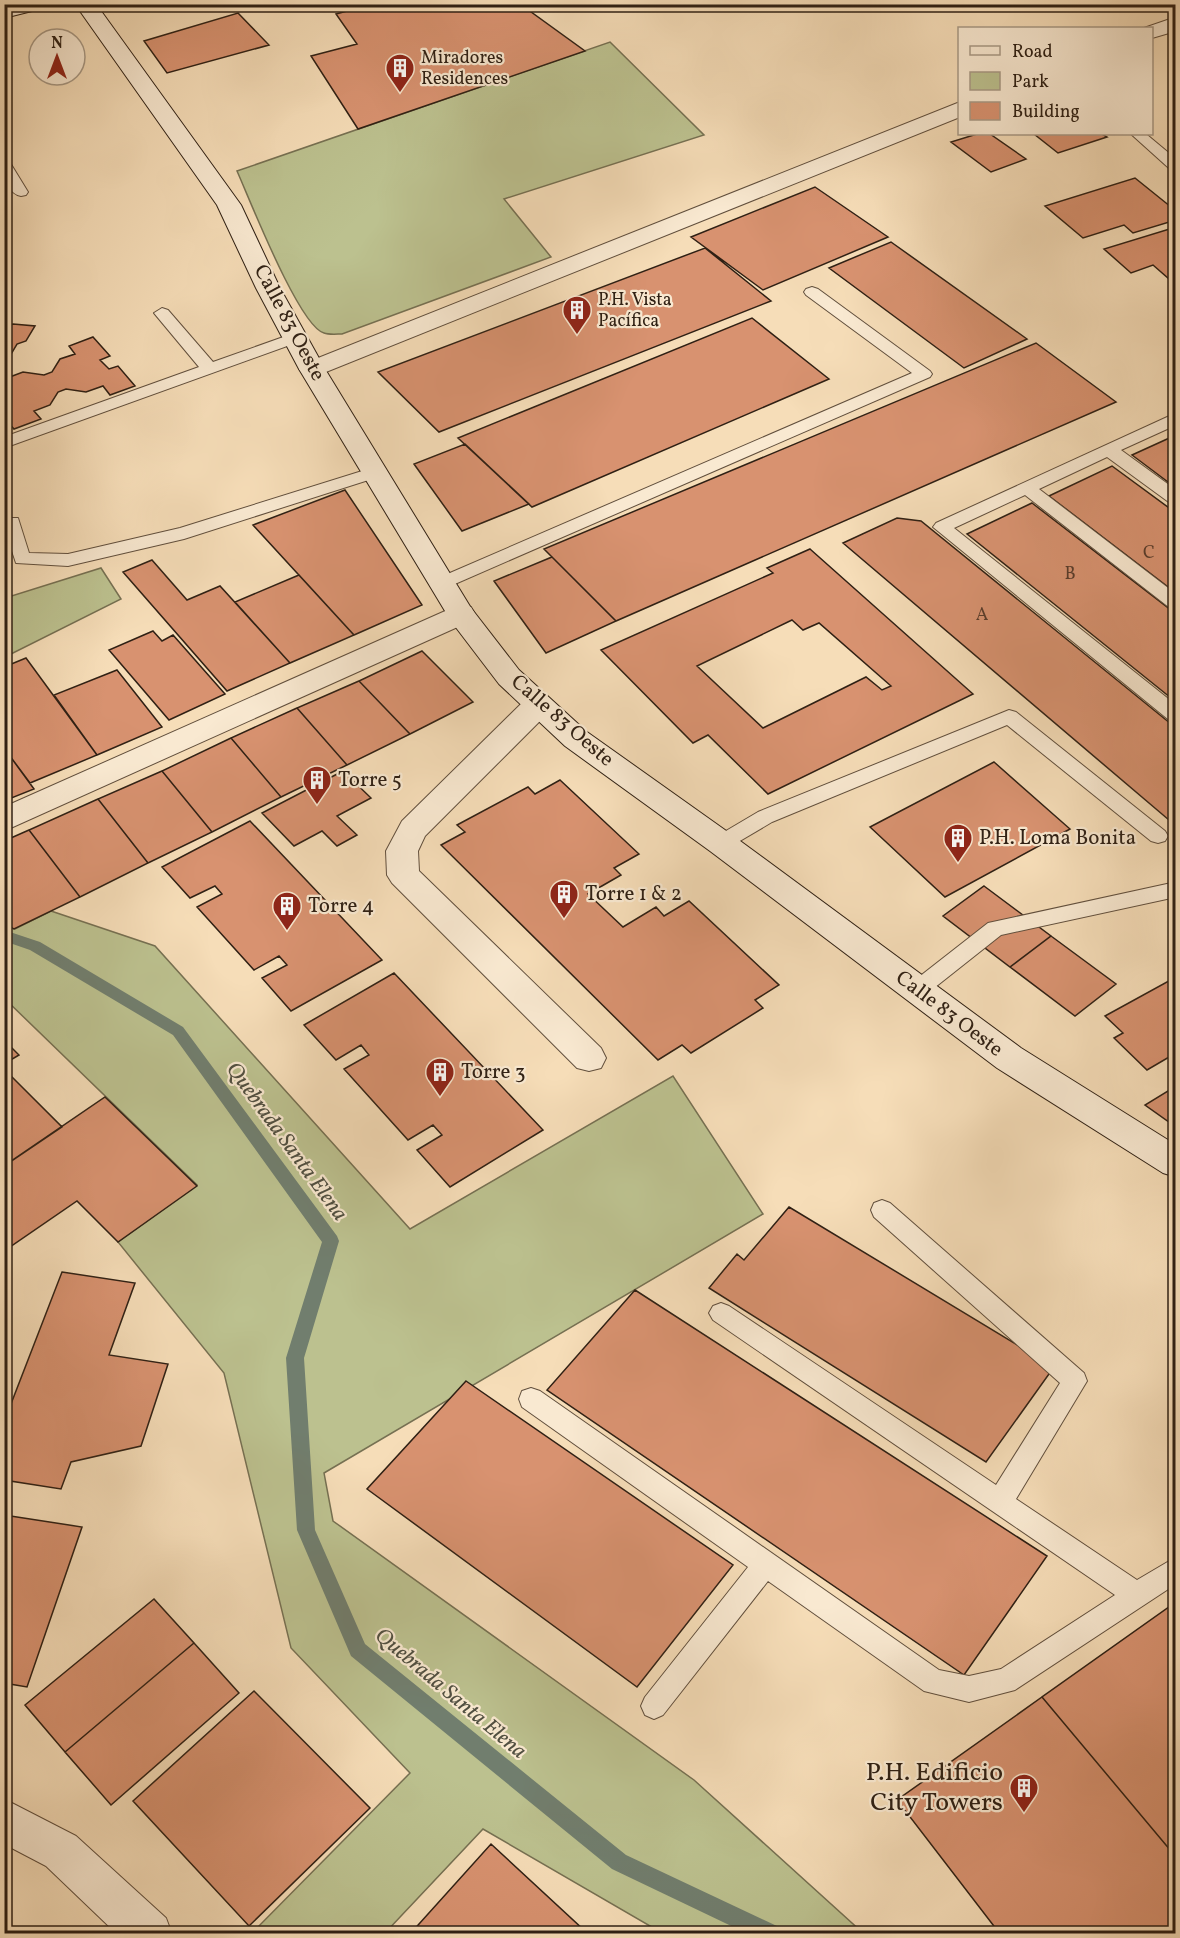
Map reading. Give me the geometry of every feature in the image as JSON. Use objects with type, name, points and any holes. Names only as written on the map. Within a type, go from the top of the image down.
[{"type":"street","points":[[4,12],[37,4]]},
{"type":"street","name":"Calle 83 Oeste","points":[[85,4],[229,206],[268,288],[312,369],[461,614],[509,677],[576,739],[721,843],[1008,1058],[1176,1163]]},
{"type":"street","points":[[1153,32],[1176,23]]},
{"type":"street","points":[[312,369],[958,110]]},
{"type":"street","points":[[4,820],[461,614]]},
{"type":"street","points":[[537,705],[413,829],[402,851],[403,875],[589,1058]]},
{"type":"street","points":[[4,1820],[61,1851],[150,1934]]},
{"type":"lane","points":[[1139,135],[1176,167]]},
{"type":"lane","points":[[4,164],[21,192]]},
{"type":"lane","points":[[442,583],[924,374],[812,292]]},
{"type":"lane","points":[[162,313],[210,369]]},
{"type":"lane","points":[[4,443],[295,338]]},
{"type":"lane","points":[[1176,418],[942,527],[1176,715]]},
{"type":"lane","points":[[1108,450],[1176,499]]},
{"type":"lane","points":[[12,522],[22,559],[69,560],[184,533],[375,472]]},
{"type":"lane","points":[[1027,488],[1176,604]]},
{"type":"lane","points":[[721,843],[765,817],[1009,717],[1158,836]]},
{"type":"lane","points":[[917,990],[995,929],[1176,888]]},
{"type":"lane","points":[[882,1210],[1076,1380],[1000,1502]]},
{"type":"lane","points":[[721,1313],[1137,1595]]},
{"type":"lane","points":[[531,1399],[933,1682],[969,1689],[1006,1681],[1176,1569]]},
{"type":"lane","points":[[654,1706],[766,1564]]},
{"type":"green space","points":[[610,42],[704,135],[504,199],[551,257],[342,334],[324,333],[314,325],[302,309],[276,260],[237,171]]},
{"type":"green space","points":[[101,568],[121,599],[5,657],[5,598]]},
{"type":"green space","points":[[51,911],[155,946],[410,1229],[673,1076],[763,1214],[324,1473],[333,1521],[694,1780],[863,1933],[662,1933],[483,1829],[385,1933],[252,1933],[410,1773],[291,1648],[224,1373],[118,1242],[197,1185],[5,999],[4,924],[15,929]]},
{"type":"building","name":"Miradores Residences","points":[[373,4],[520,4],[585,51],[358,129],[311,56],[357,44],[336,14]]},
{"type":"building","points":[[238,13],[269,45],[167,73],[144,41]]},
{"type":"building","points":[[974,135],[991,135],[1026,159],[991,172],[951,142]]},
{"type":"building","points":[[1035,135],[1104,135],[1107,137],[1058,153]]},
{"type":"building","points":[[1135,178],[1176,211],[1176,220],[1133,233],[1124,225],[1083,238],[1045,206]]},
{"type":"building","points":[[815,187],[888,237],[763,290],[691,237]]},
{"type":"building","points":[[1176,227],[1176,285],[1153,265],[1131,273],[1104,249]]},
{"type":"building","points":[[891,242],[1027,339],[964,368],[829,268]]},
{"type":"building","name":"P.H. Vista Pacífica","points":[[705,248],[771,301],[439,432],[378,372]]},
{"type":"building","points":[[752,318],[829,379],[532,507],[458,438]]},
{"type":"building","points":[[13,324],[35,326],[26,341],[17,344],[10,356],[4,358],[4,327]]},
{"type":"building","points":[[93,337],[110,356],[100,360],[109,369],[118,366],[135,386],[110,395],[103,386],[86,392],[66,389],[58,392],[50,405],[34,411],[41,419],[14,429],[4,418],[4,406],[8,405],[4,401],[4,374],[7,378],[23,372],[44,375],[52,372],[60,359],[75,354],[69,346]]},
{"type":"building","points":[[1036,343],[1116,402],[616,621],[544,549]]},
{"type":"building","points":[[1176,435],[1176,488],[1132,455]]},
{"type":"building","points":[[465,444],[529,504],[462,531],[414,464]]},
{"type":"building","points":[[1112,466],[1176,513],[1176,593],[1049,496]]},
{"type":"building","points":[[345,490],[422,605],[354,635],[253,525]]},
{"type":"building","points":[[1032,503],[1176,614],[1176,702],[967,534]]},
{"type":"building","points":[[897,518],[921,521],[1176,728],[1176,826],[843,543]]},
{"type":"building","points":[[810,549],[973,694],[768,794],[708,735],[693,743],[601,650],[773,573],[767,568]],"holes":[[[792,620],[803,630],[819,623],[891,686],[882,690],[866,677],[763,728],[697,666]]]},
{"type":"building","points":[[552,557],[616,621],[546,653],[494,581]]},
{"type":"building","points":[[152,560],[187,600],[220,586],[290,663],[227,691],[123,572]]},
{"type":"building","points":[[299,575],[354,635],[290,663],[235,602]]},
{"type":"building","points":[[153,631],[162,641],[173,635],[225,694],[169,720],[109,650]]},
{"type":"building","points":[[422,651],[473,702],[410,734],[359,681]]},
{"type":"building","points":[[26,658],[97,755],[30,783],[4,748],[4,667]]},
{"type":"building","points":[[117,670],[162,727],[97,755],[54,695]]},
{"type":"building","points":[[359,681],[410,734],[347,765],[297,708]]},
{"type":"building","points":[[297,708],[347,765],[281,797],[231,738]]},
{"type":"building","points":[[231,738],[281,797],[212,832],[162,771]]},
{"type":"building","points":[[4,748],[34,789],[4,801]]},
{"type":"building","name":"P.H. Loma Bonita","points":[[994,762],[1070,829],[945,897],[870,827]]},
{"type":"building","points":[[162,771],[212,832],[148,863],[98,799]]},
{"type":"building","name":"Torre 5","points":[[343,771],[371,798],[337,816],[357,835],[337,846],[322,831],[294,846],[262,813]]},
{"type":"building","name":"Torre 1 & 2","points":[[560,780],[639,854],[614,868],[621,875],[588,894],[623,927],[656,907],[664,916],[689,901],[779,985],[755,1000],[763,1008],[691,1053],[682,1045],[658,1060],[441,845],[465,832],[457,825],[528,787],[535,794]]},
{"type":"building","points":[[98,799],[148,863],[80,897],[29,830]]},
{"type":"building","name":"Torre 4","points":[[250,821],[382,960],[291,1011],[262,978],[287,965],[279,956],[254,970],[197,907],[222,894],[215,886],[190,898],[162,867]]},
{"type":"building","points":[[29,830],[80,897],[14,929],[4,924],[4,841]]},
{"type":"building","points":[[984,886],[1051,936],[1010,967],[943,916]]},
{"type":"building","points":[[1051,936],[1116,984],[1075,1016],[1010,967]]},
{"type":"building","name":"Torre 3","points":[[394,973],[543,1130],[450,1187],[417,1150],[442,1135],[433,1125],[408,1140],[344,1069],[369,1055],[361,1045],[336,1060],[304,1025]]},
{"type":"building","points":[[1176,977],[1176,1053],[1147,1070],[1114,1038],[1123,1033],[1105,1016]]},
{"type":"building","points":[[4,1040],[19,1055],[4,1064]]},
{"type":"building","points":[[11,1076],[62,1127],[4,1166],[4,1081]]},
{"type":"building","points":[[1176,1086],[1176,1127],[1145,1105]]},
{"type":"building","points":[[105,1097],[197,1186],[118,1242],[77,1201],[4,1251],[4,1166]]},
{"type":"building","points":[[789,1207],[1054,1367],[986,1462],[709,1288],[737,1254],[744,1260]]},
{"type":"building","points":[[62,1272],[135,1283],[109,1355],[168,1364],[141,1446],[71,1462],[61,1489],[4,1480],[4,1422]]},
{"type":"building","points":[[635,1290],[1047,1556],[964,1675],[547,1390]]},
{"type":"building","points":[[466,1381],[733,1565],[637,1687],[367,1489]]},
{"type":"building","points":[[4,1515],[82,1527],[27,1687],[4,1683]]},
{"type":"building","points":[[154,1599],[194,1643],[65,1752],[25,1705]]},
{"type":"building","points":[[1176,1602],[1176,1857],[1042,1697]]},
{"type":"building","points":[[194,1643],[239,1693],[111,1805],[65,1752]]},
{"type":"building","points":[[254,1691],[370,1808],[249,1926],[133,1801]]},
{"type":"building","name":"P.H. Edificio City Towers","points":[[1042,1697],[1176,1857],[1176,1934],[1000,1934],[897,1800]]},
{"type":"building","points":[[491,1844],[586,1932],[585,1934],[410,1934]]},
{"type":"waterway","name":"Quebrada Santa Elena","points":[[4,935],[35,946],[178,1031],[331,1241],[295,1358],[306,1530],[358,1650],[619,1862],[772,1934]]},
{"type":"place","name":"Miradores Residences","points":[[400,94]]},
{"type":"place","name":"P.H. Vista Pacífica","points":[[577,336]]},
{"type":"place","name":"Torre 5","points":[[317,806]]},
{"type":"place","name":"P.H. Loma Bonita","points":[[958,864]]},
{"type":"place","name":"Torre 1 & 2","points":[[564,920]]},
{"type":"place","name":"Torre 4","points":[[287,932]]},
{"type":"place","name":"Torre 3","points":[[440,1098]]},
{"type":"place","name":"P.H. Edificio City Towers","points":[[1024,1814]]}]
